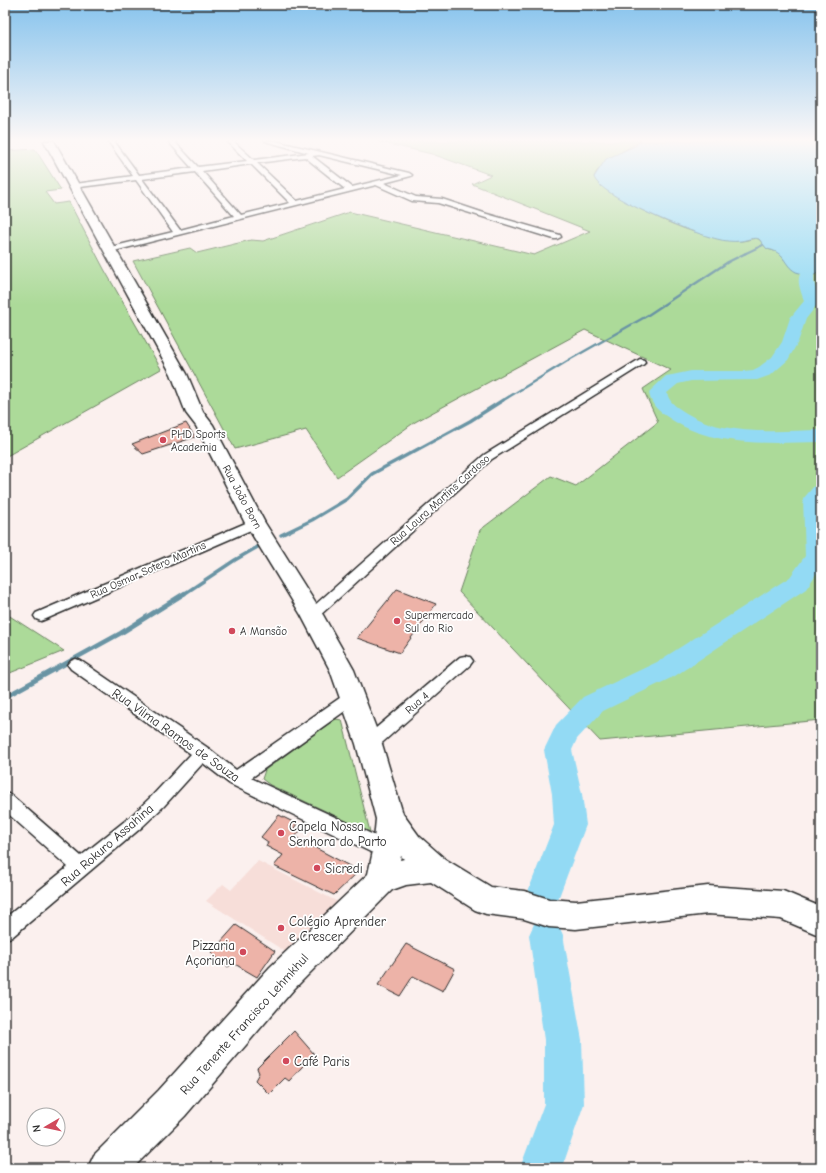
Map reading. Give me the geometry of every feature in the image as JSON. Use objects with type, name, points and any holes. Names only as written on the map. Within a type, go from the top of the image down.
[{"type":"main road","name":"Rua João Born","points":[[80,196],[179,374],[195,413],[204,425],[255,523],[312,615],[342,670],[370,744],[390,819]]},
{"type":"main road","points":[[385,866],[390,819]]},
{"type":"main road","points":[[390,819],[409,845],[435,868],[486,900],[524,905],[549,913],[576,915],[708,900],[732,901],[783,905],[821,922]]},
{"type":"main road","name":"Rua Tenente Francisco Lehmkhul","points":[[107,1168],[172,1103],[282,978],[385,866],[405,872],[435,868]]},
{"type":"street","points":[[151,196],[178,233]]},
{"type":"street","points":[[220,196],[239,217]]},
{"type":"street","points":[[288,196],[295,203]]},
{"type":"street","points":[[110,250],[324,196]]},
{"type":"street","points":[[407,196],[415,199],[434,200],[447,203],[477,214],[557,237]]},
{"type":"street","name":"Rua Laura Martins Cardoso","points":[[312,615],[488,457],[640,362]]},
{"type":"street","name":"Rua Osmar Sotero Martins","points":[[41,616],[255,523]]},
{"type":"street","name":"Rua 4","points":[[370,744],[465,661]]},
{"type":"street","name":"Rua Vilma Ramos de Souza","points":[[76,665],[202,753],[236,779],[385,866]]},
{"type":"street","points":[[236,779],[353,697]]},
{"type":"street","name":"Rua Rokuro Assahina","points":[[5,930],[136,822],[202,753]]},
{"type":"street","points":[[5,800],[82,868]]},
{"type":"shaded area","name":"Colégio Aprender e Crescer","points":[[258,861],[340,903],[289,954],[206,901],[223,884],[231,890]]},
{"type":"green space","points":[[5,196],[48,196],[54,204],[69,202],[104,269],[161,369],[5,457]]},
{"type":"green space","points":[[501,196],[616,196],[659,218],[699,233],[741,241],[755,238],[759,239],[767,249],[778,252],[792,269],[821,272],[821,720],[600,741],[459,592],[480,530],[551,476],[576,486],[658,422],[643,389],[671,370],[585,330],[415,422],[337,477],[306,430],[235,449],[133,261],[190,248],[197,253],[251,240],[263,241],[350,212],[534,255],[590,231]]},
{"type":"green space","points":[[5,613],[64,651],[5,675]]},
{"type":"green space","points":[[335,719],[342,720],[370,832],[270,785],[262,779],[265,770]]},
{"type":"water","points":[[616,196],[821,196],[821,272],[817,272],[815,275],[796,272],[778,253],[767,249],[757,238],[741,241],[720,240],[689,230],[630,204]]},
{"type":"building","name":"PHD Sports Academia","points":[[186,423],[195,437],[143,454],[132,444]]},
{"type":"building","name":"Supermercado Sul do Rio","points":[[397,589],[436,604],[400,653],[357,638]]},
{"type":"building","name":"Sicredi","points":[[279,815],[297,824],[294,828],[300,831],[295,837],[359,871],[334,895],[274,866],[283,855],[266,846],[268,842],[261,837]]},
{"type":"building","name":"Pizzaria Açoriana","points":[[236,925],[275,951],[257,977],[233,963],[228,967],[211,953]]},
{"type":"building","points":[[406,944],[455,969],[443,991],[413,976],[400,996],[378,985]]},
{"type":"building","name":"Café Paris","points":[[294,1031],[314,1054],[289,1081],[285,1078],[269,1094],[255,1080],[259,1073],[257,1068]]},
{"type":"waterway","points":[[744,254],[763,245]]},
{"type":"waterway","points":[[502,401],[569,360],[645,317],[728,262],[744,254]]},
{"type":"waterway","points":[[807,274],[806,282],[812,301],[798,318],[790,342],[779,360],[765,371],[757,375],[691,376],[672,380],[658,393],[660,401],[669,410],[684,420],[701,428],[721,433],[762,437],[821,436]]},
{"type":"waterway","points":[[281,535],[312,520],[347,499],[372,474],[470,421],[503,400]]},
{"type":"waterway","points":[[542,899],[570,825],[567,794],[558,750],[566,733],[593,704],[666,669],[798,583],[817,556],[814,499],[821,490]]},
{"type":"waterway","points":[[184,594],[235,560],[261,545]]},
{"type":"waterway","points":[[5,697],[121,633],[185,593]]},
{"type":"waterway","points":[[541,1168],[564,1104],[563,1040],[546,935]]},
{"type":"place","name":"PHD Sports Academia","points":[[163,440]]},
{"type":"place","name":"Supermercado Sul do Rio","points":[[397,621]]},
{"type":"place","name":"A Mansão","points":[[232,631]]},
{"type":"place","name":"Capela Nossa Senhora do Parto","points":[[281,833]]},
{"type":"place","name":"Sicredi","points":[[317,868]]},
{"type":"place","name":"Colégio Aprender e Crescer","points":[[281,928]]},
{"type":"place","name":"Pizzaria Açoriana","points":[[243,952]]},
{"type":"place","name":"Café Paris","points":[[286,1061]]}]
